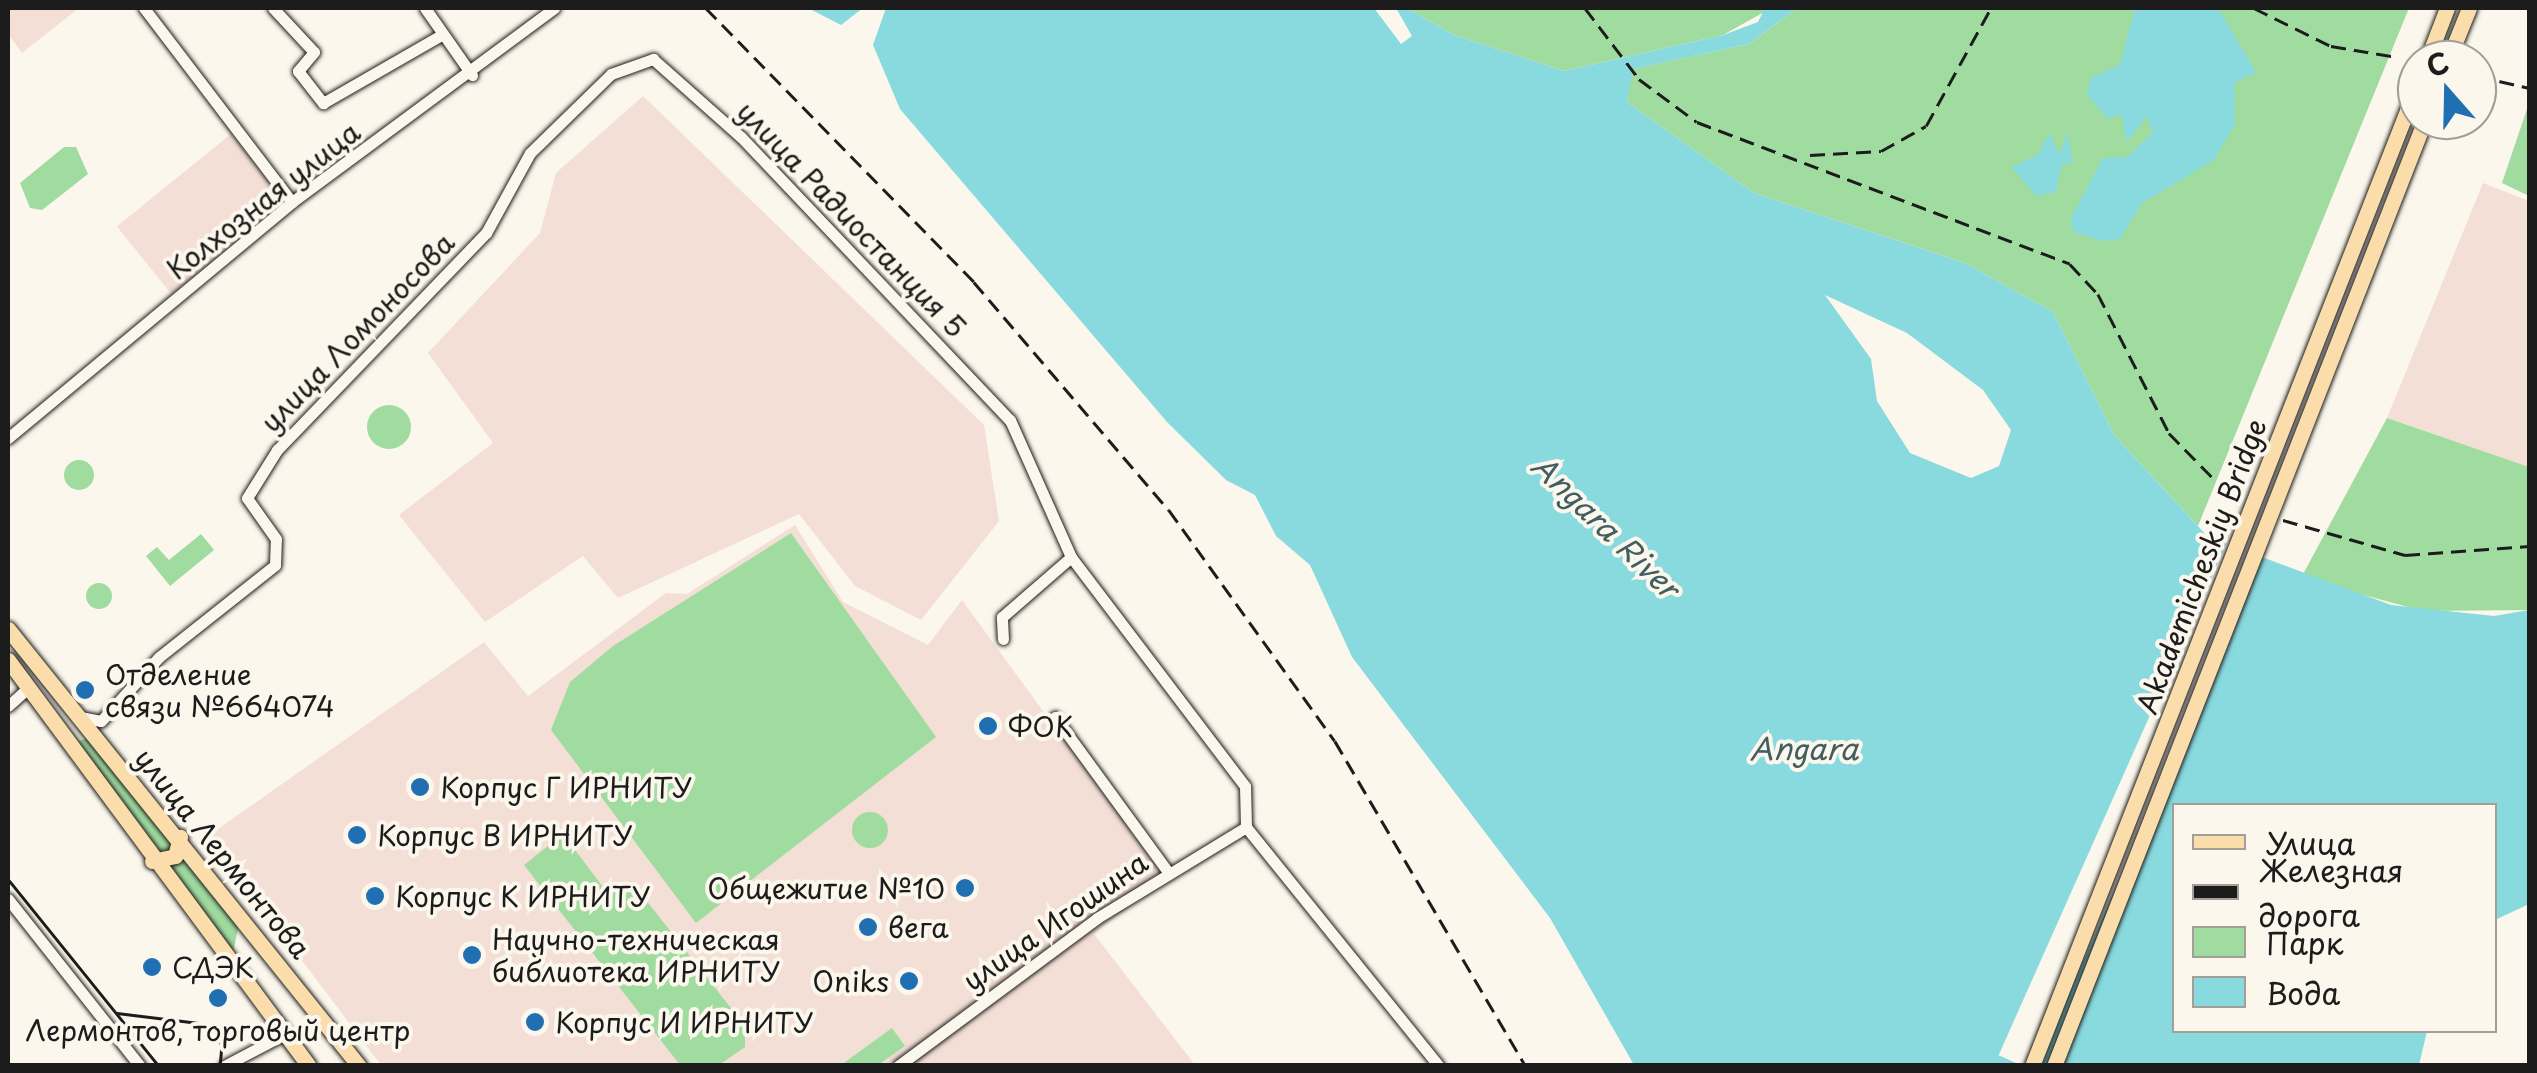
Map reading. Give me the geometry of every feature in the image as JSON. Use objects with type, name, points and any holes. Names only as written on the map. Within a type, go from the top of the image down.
[{"type":"main road","points":[[2435,40],[2448,8]]},
{"type":"main road","points":[[2456,40],[2469,8]]},
{"type":"main road","name":"Akademicheskiy Bridge","points":[[2032,1066],[2397,136]]},
{"type":"main road","name":"Akademicheskiy Bridge","points":[[2054,1066],[2417,140]]},
{"type":"main road","name":"улица Лермонтова","points":[[8,628],[180,837],[359,1066]]},
{"type":"main road","points":[[8,660],[72,757],[310,1066]]},
{"type":"main road","points":[[72,757],[76,736],[92,731]]},
{"type":"main road","points":[[152,860],[175,856],[180,837]]},
{"type":"street","points":[[144,8],[292,202]]},
{"type":"street","points":[[272,8],[314,52],[298,71],[323,104],[347,95],[443,34]]},
{"type":"street","points":[[425,8],[472,75]]},
{"type":"street","name":"Колхозная улица","points":[[8,438],[292,202],[472,75],[554,8]]},
{"type":"street","name":"улица Радиостанция 5","points":[[652,59],[741,137],[1010,420],[1072,556],[1246,786],[1246,827]]},
{"type":"street","name":"улица Ломоносова","points":[[80,717],[100,721],[158,657],[275,565],[276,539],[247,498],[277,450],[486,234],[530,153],[611,74],[652,59]]},
{"type":"street","points":[[1002,639],[1002,617],[1072,556]]},
{"type":"street","points":[[8,706],[28,688]]},
{"type":"street","points":[[1055,716],[1168,872]]},
{"type":"street","points":[[1246,827],[1438,1066]]},
{"type":"street","name":"улица Игошина","points":[[898,1066],[1168,872],[1246,827]]},
{"type":"street","points":[[8,898],[140,1066]]},
{"type":"street","points":[[224,1066],[285,1034]]},
{"type":"shaded area","points":[[8,8],[79,8],[22,53],[8,34]]},
{"type":"shaded area","points":[[643,96],[984,425],[999,521],[921,620],[855,586],[799,514],[618,598],[583,556],[485,622],[399,515],[493,443],[428,353],[540,233],[556,173]]},
{"type":"shaded area","points":[[231,134],[286,202],[172,295],[117,227]]},
{"type":"shaded area","points":[[2483,183],[2529,201],[2529,467],[2387,418]]},
{"type":"shaded area","points":[[795,525],[843,602],[928,645],[962,600],[1165,878],[1094,934],[1195,1065],[381,1065],[208,836],[484,642],[528,696],[666,593],[687,594]]},
{"type":"green space","points":[[1407,8],[1766,11],[1723,35],[1564,71],[1454,35]]},
{"type":"green space","points":[[1797,8],[2409,8],[2198,526],[2114,435],[2053,312],[1965,263],[1754,193],[1627,102],[1632,69],[1749,44]]},
{"type":"green space","points":[[2529,103],[2529,196],[2502,183]]},
{"type":"green space","points":[[64,147],[76,147],[88,174],[42,210],[30,208],[20,183]]},
{"type":"green space","points":[[389,405],[405,411],[411,427],[405,443],[389,449],[373,443],[367,427],[373,411]]},
{"type":"green space","points":[[2387,418],[2529,467],[2529,610],[2423,611],[2301,578]]},
{"type":"green space","points":[[79,460],[90,464],[94,475],[90,486],[79,490],[68,486],[64,475],[68,464]]},
{"type":"green space","points":[[791,533],[936,737],[696,923],[551,730],[570,682],[613,646]]},
{"type":"green space","points":[[201,534],[214,550],[170,586],[146,556],[157,547],[169,560]]},
{"type":"green space","points":[[99,583],[108,587],[112,596],[108,605],[99,609],[90,605],[86,596],[90,587]]},
{"type":"green space","points":[[90,737],[172,838],[169,852],[159,854],[77,742]]},
{"type":"green space","points":[[870,812],[883,817],[888,830],[883,843],[870,848],[857,843],[852,830],[857,817]]},
{"type":"green space","points":[[563,834],[609,895],[631,881],[745,1026],[745,1047],[719,1065],[680,1065],[524,865]]},
{"type":"green space","points":[[183,854],[239,925],[233,952],[167,867]]},
{"type":"green space","points":[[892,1028],[905,1046],[878,1065],[841,1065]]},
{"type":"water","points":[[808,8],[863,8],[841,25]]},
{"type":"water","name":"Angara","points":[[886,8],[1407,8],[1454,35],[1564,71],[1723,35],[1758,22],[1765,8],[1797,8],[1749,44],[1633,69],[1627,102],[1754,193],[1965,263],[2053,312],[2114,435],[2208,537],[2391,605],[2494,616],[2529,610],[2529,904],[2497,919],[2497,803],[2172,803],[2172,1033],[2427,1033],[2419,1065],[1634,1065],[1550,918],[1352,657],[1310,565],[1276,536],[1255,495],[1226,480],[1167,422],[900,109],[873,45]],"holes":[[[1825,295],[1907,333],[1983,390],[2011,430],[1999,466],[1971,478],[1910,453],[1877,401],[1871,359]]]},
{"type":"water","points":[[2135,8],[2218,8],[2256,72],[2234,83],[2235,124],[2214,160],[2142,203],[2120,239],[2104,241],[2073,232],[2071,218],[2103,158],[2128,157],[2153,132],[2147,116],[2127,142],[2121,114],[2108,119],[2087,95],[2091,78],[2120,65]]},
{"type":"water","points":[[2067,132],[2073,164],[2062,163],[2056,192],[2037,196],[2011,167],[2038,155],[2049,133],[2060,155]]},
{"type":"pier","points":[[1374,8],[1396,8],[1412,36],[1401,44]]},
{"type":"pier","points":[[2228,540],[2264,556],[2037,1066],[2023,1066],[1999,1055]]},
{"type":"tram line","points":[[8,879],[159,1066]]},
{"type":"tram line","points":[[117,1013],[206,1024],[222,1045],[220,1066]]},
{"type":"railway","points":[[706,8],[974,282],[1169,510],[1335,741],[1526,1066]]},
{"type":"railway","points":[[1585,8],[1639,79],[1697,122],[2070,264],[2098,294],[2169,433],[2213,478]]},
{"type":"railway","points":[[1810,155],[1881,151],[1926,126],[1991,8]]},
{"type":"railway","points":[[2254,8],[2331,46],[2397,57]]},
{"type":"railway","points":[[2497,81],[2530,88]]},
{"type":"railway","points":[[2283,520],[2405,555],[2530,546]]},
{"type":"place","name":"Отделение связи №664074","points":[[85,690]]},
{"type":"place","name":"ФОК","points":[[988,726]]},
{"type":"place","name":"Корпус Г ИРНИТУ","points":[[420,787]]},
{"type":"place","name":"Корпус В ИРНИТУ","points":[[357,835]]},
{"type":"place","name":"Общежитие №10","points":[[965,888]]},
{"type":"place","name":"Корпус К ИРНИТУ","points":[[375,896]]},
{"type":"place","name":"вега","points":[[868,927]]},
{"type":"place","name":"Научно-техническая библиотека ИРНИТУ","points":[[472,955]]},
{"type":"place","name":"СДЭК","points":[[152,967]]},
{"type":"place","name":"Oniks","points":[[909,981]]},
{"type":"place","name":"Лермонтов, торговый центр","points":[[218,998]]},
{"type":"place","name":"Корпус И ИРНИТУ","points":[[535,1022]]},
{"type":"water label","name":"Angara River","points":[[1606,526]]}]
